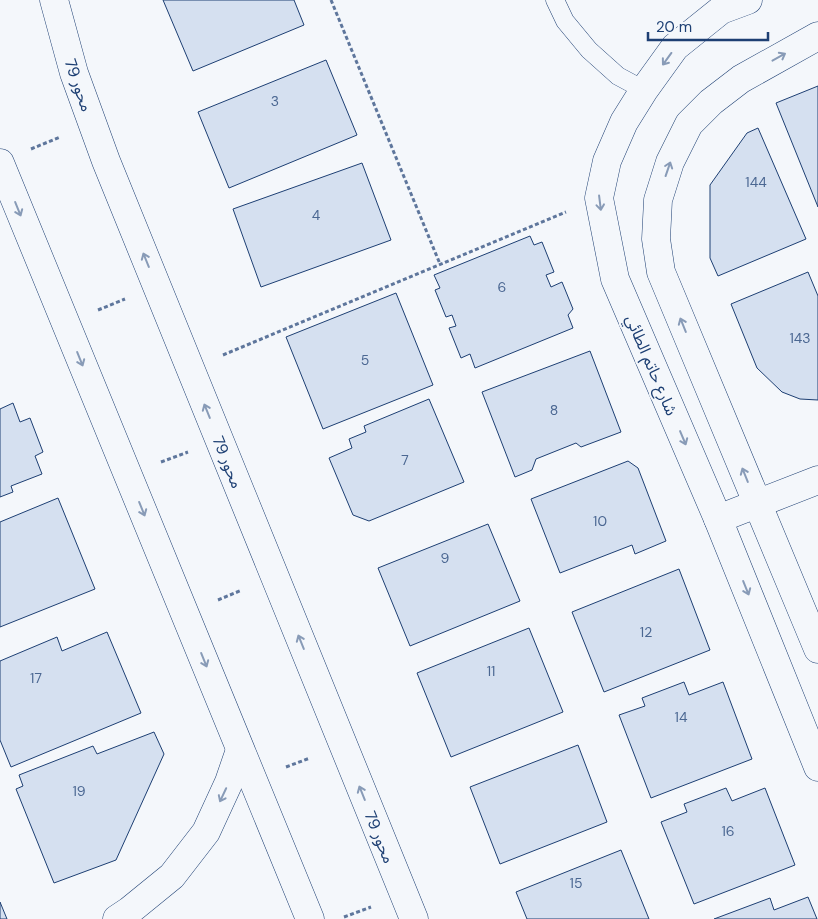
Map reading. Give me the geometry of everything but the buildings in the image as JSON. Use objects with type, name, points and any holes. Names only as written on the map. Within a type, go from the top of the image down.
[{"type":"street","name":"محور 79","points":[[54,0],[74,72],[106,161],[414,919]]},
{"type":"street","name":"شارع حاتم الطائي","points":[[748,0],[721,10],[675,47],[624,122],[607,161],[599,198],[615,279],[718,519],[818,767]]},
{"type":"street","points":[[818,36],[741,79],[711,102],[689,124],[670,162],[658,200],[656,239],[661,272],[818,649]]},
{"type":"street","points":[[0,163],[310,919]]},
{"type":"street","points":[[718,519],[818,480]]},
{"type":"street","points":[[117,919],[172,876],[206,832],[229,782],[240,750]]},
{"type":"lane","points":[[554,0],[566,21],[589,50],[618,76],[644,90]]},
{"type":"path","points":[[331,0],[440,264]]},
{"type":"path","points":[[28,150],[93,124]]},
{"type":"path","points":[[190,369],[599,198]]},
{"type":"path","points":[[65,323],[157,286]]},
{"type":"path","points":[[128,475],[219,440]]},
{"type":"path","points":[[184,613],[275,577]]},
{"type":"path","points":[[253,780],[343,745]]}]
